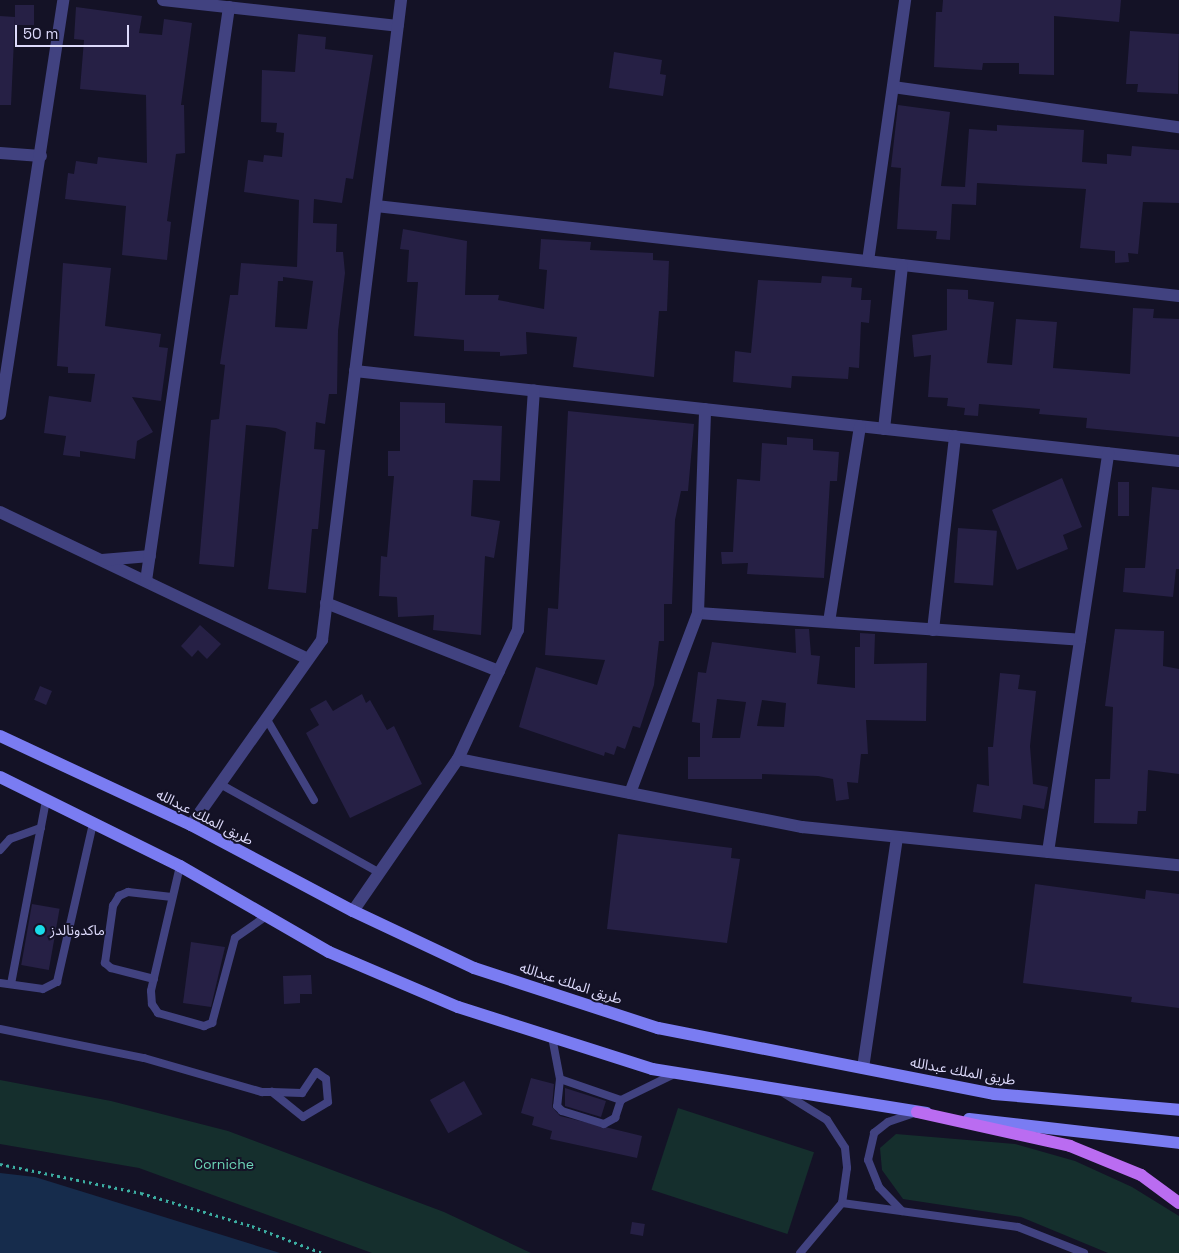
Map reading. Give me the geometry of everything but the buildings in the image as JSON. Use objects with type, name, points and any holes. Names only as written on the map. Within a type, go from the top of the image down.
[{"type":"main road","points":[[916,1112],[1070,1146],[1141,1175],[1179,1203]]},
{"type":"street","points":[[0,414],[6,333],[41,156],[63,0]]},
{"type":"street","points":[[164,0],[398,26]]},
{"type":"street","points":[[191,825],[322,640],[401,0]]},
{"type":"street","points":[[868,261],[905,0]]},
{"type":"street","points":[[146,581],[229,7]]},
{"type":"street","points":[[893,86],[1179,127]]},
{"type":"street","points":[[0,152],[41,156]]},
{"type":"street","points":[[376,206],[1179,296]]},
{"type":"street","points":[[884,429],[902,265]]},
{"type":"street","points":[[355,371],[1179,461]]},
{"type":"street","points":[[353,911],[458,760],[518,630],[534,391]]},
{"type":"street","points":[[630,793],[698,613],[705,409]]},
{"type":"street","points":[[829,622],[860,426]]},
{"type":"street","points":[[933,630],[955,436]]},
{"type":"street","points":[[1048,852],[1108,453]]},
{"type":"street","points":[[0,512],[308,659]]},
{"type":"street","points":[[101,560],[150,556]]},
{"type":"street","points":[[326,603],[499,671]]},
{"type":"street","points":[[698,613],[1080,640]]},
{"type":"street","name":"طريق الملك عبدالله","points":[[0,736],[191,825],[353,911],[474,968],[658,1028],[994,1094],[1179,1110]]},
{"type":"street","points":[[458,760],[802,827],[1179,866]]},
{"type":"street","points":[[0,777],[180,866],[329,952],[439,999],[552,1037],[676,1073],[916,1112],[1179,1143]]},
{"type":"street","points":[[863,1068],[897,838]]},
{"type":"lane","points":[[266,718],[314,800]]},
{"type":"lane","points":[[220,784],[380,873]]},
{"type":"lane","points":[[11,984],[46,800]]},
{"type":"lane","points":[[0,982],[43,989],[57,982],[93,823]]},
{"type":"lane","points":[[0,850],[10,839],[41,828]]},
{"type":"lane","points":[[180,866],[154,979],[152,1004],[158,1013],[204,1026],[212,1024],[235,938],[266,916]]},
{"type":"lane","points":[[154,979],[111,968],[105,963],[112,906],[119,896],[128,892],[172,897]]},
{"type":"lane","points":[[0,1029],[61,1038],[272,1092],[302,1093],[316,1072],[326,1080],[328,1102],[303,1117],[272,1092]]},
{"type":"lane","points":[[552,1037],[560,1080],[556,1100],[562,1111],[604,1124],[615,1118],[621,1100]]},
{"type":"lane","points":[[560,1080],[621,1100],[676,1073]]},
{"type":"lane","points":[[778,1090],[827,1120],[838,1132],[847,1168],[842,1203],[800,1253]]},
{"type":"lane","points":[[902,1211],[879,1187],[868,1160],[874,1133],[888,1122],[916,1112]]},
{"type":"lane","points":[[842,1203],[1018,1228],[1084,1253]]},
{"type":"path","points":[[0,1164],[141,1193],[252,1226],[322,1253]]},
{"type":"green space","name":"Corniche","points":[[0,1080],[111,1101],[228,1131],[444,1212],[531,1253],[372,1253],[139,1168],[0,1144]]},
{"type":"green space","points":[[678,1108],[814,1152],[787,1234],[651,1190]]},
{"type":"green space","points":[[896,1134],[1015,1144],[1075,1161],[1132,1187],[1179,1216],[1179,1253],[1108,1253],[1021,1217],[903,1199],[882,1170],[880,1148]]},
{"type":"water","points":[[0,1173],[35,1177],[280,1253],[0,1253]]},
{"type":"place","name":"ماكدونالدز","points":[[40,930]]}]
